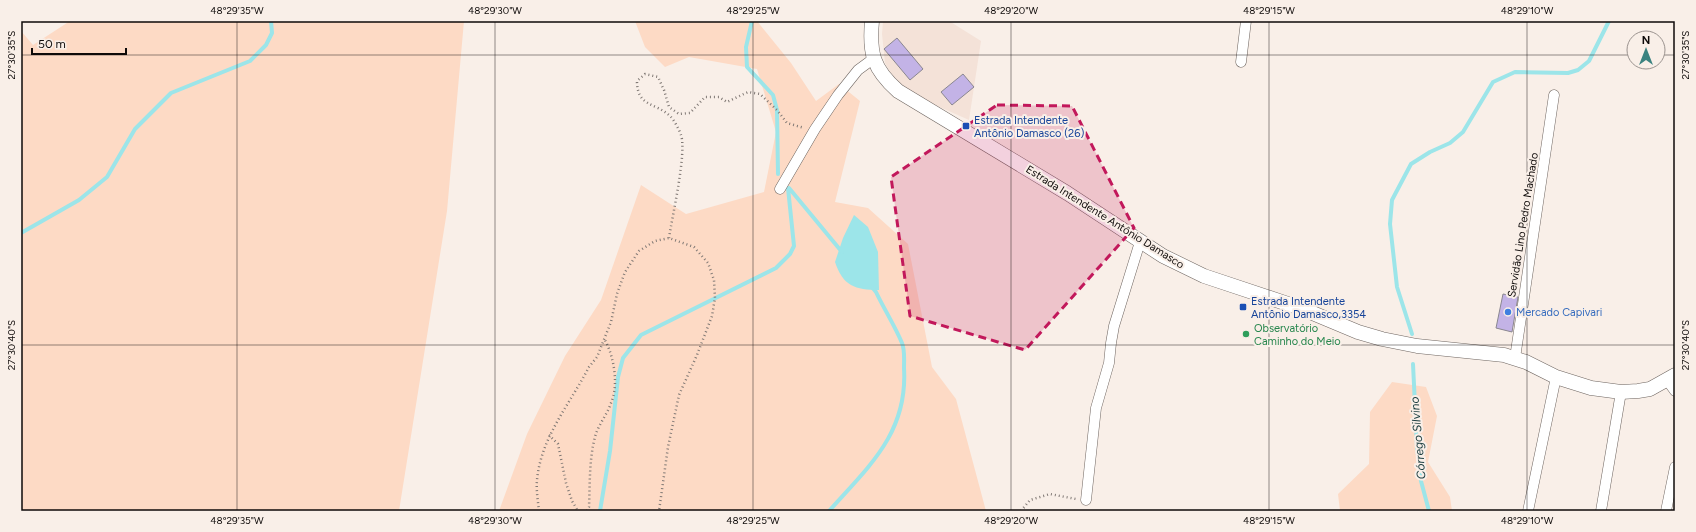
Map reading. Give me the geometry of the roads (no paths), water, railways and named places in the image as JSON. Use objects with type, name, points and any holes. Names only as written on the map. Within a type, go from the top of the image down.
[{"type":"main road","name":"Estrada Intendente Antônio Damasco","points":[[872,21],[871,46],[873,59],[878,70],[898,91],[1073,197],[1140,242],[1180,265],[1204,276],[1302,310],[1370,336],[1418,346],[1480,351],[1515,358],[1556,377],[1591,388],[1621,392],[1650,389],[1672,382]]},
{"type":"street","points":[[1241,62],[1246,21]]},
{"type":"street","points":[[780,189],[815,129],[850,79],[858,70],[873,59]]},
{"type":"street","name":"Servidão Lino Pedro Machado","points":[[1515,358],[1554,95]]},
{"type":"street","points":[[1086,500],[1096,408],[1109,363],[1110,343],[1114,326],[1140,242]]},
{"type":"street","points":[[1528,511],[1556,377]]},
{"type":"street","points":[[1601,511],[1621,392]]},
{"type":"street","points":[[1666,511],[1675,467]]},
{"type":"water","points":[[854,215],[868,227],[878,252],[879,290],[863,289],[851,285],[842,276],[835,262],[843,238]]},
{"type":"waterway","points":[[21,233],[79,200],[107,177],[135,129],[171,93],[250,61],[266,45],[272,33],[271,21]]},
{"type":"waterway","points":[[752,21],[746,47],[747,67],[773,95],[777,110],[778,174]]},
{"type":"waterway","name":"Córrego Silvino","points":[[1412,334],[1397,287],[1390,224],[1392,200],[1411,164],[1430,152],[1450,143],[1463,132],[1493,82],[1515,72],[1568,73],[1578,70],[1589,61],[1609,21]]},
{"type":"waterway","points":[[600,511],[610,451],[618,377],[623,358],[641,335],[776,268],[790,254],[794,246],[788,188]]},
{"type":"waterway","points":[[789,188],[842,252]]},
{"type":"waterway","points":[[829,511],[858,479],[883,447],[893,430],[900,411],[904,391],[903,346],[876,292],[871,286]]},
{"type":"waterway","name":"Córrego Silvino","points":[[1413,364],[1417,447],[1421,481],[1429,511]]},
{"type":"place","name":"Estrada Intendente Antônio Damasco (26)","points":[[966,126]]},
{"type":"place","name":"Estrada Intendente Antônio Damasco,3354","points":[[1243,307]]},
{"type":"place","name":"Mercado Capivari","points":[[1508,312]]},
{"type":"place","name":"Observatório Caminho do Meio","points":[[1246,334]]}]
